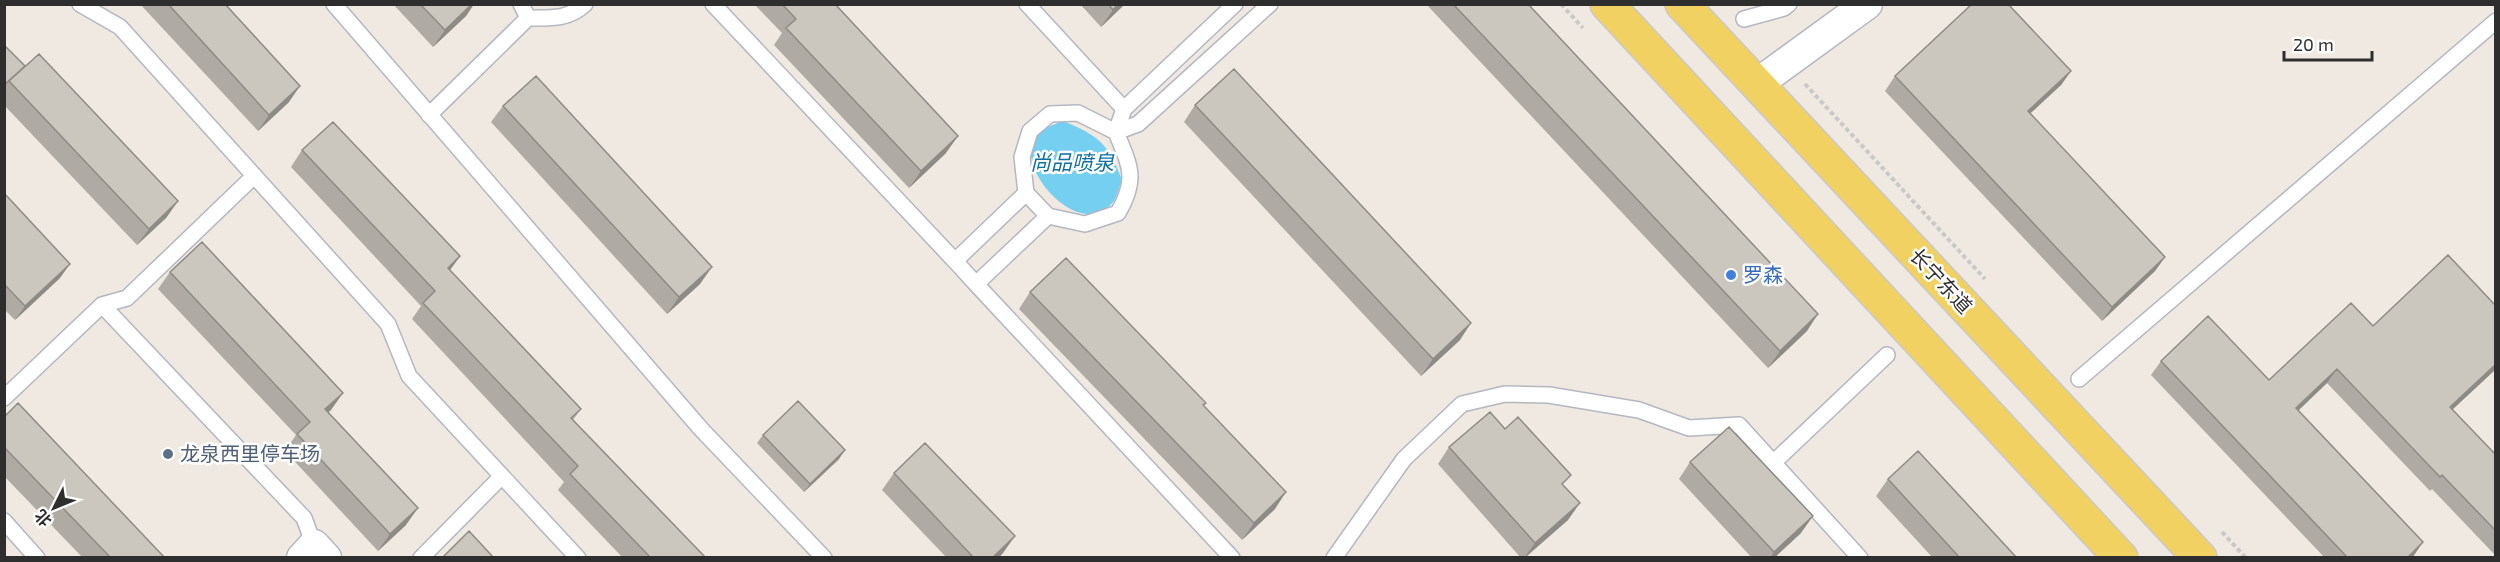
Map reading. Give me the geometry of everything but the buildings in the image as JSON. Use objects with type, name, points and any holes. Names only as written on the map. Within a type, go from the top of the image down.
[{"type":"main road","points":[[1607,4],[2121,558]]},
{"type":"main road","name":"长宁东道","points":[[1682,4],[2200,558]]},
{"type":"street","points":[[1757,84],[1867,4]]},
{"type":"lane","points":[[80,4],[120,27],[388,324],[409,376],[578,558]]},
{"type":"lane","points":[[334,4],[701,429],[824,558]]},
{"type":"lane","points":[[429,115],[524,11],[561,18],[578,12],[585,4]]},
{"type":"lane","points":[[713,4],[1232,558]]},
{"type":"lane","points":[[1026,4],[1124,109]]},
{"type":"lane","points":[[1116,132],[1124,109],[1235,4]]},
{"type":"lane","points":[[1116,132],[1138,124],[1270,4]]},
{"type":"lane","points":[[1744,19],[1784,8],[1789,4]]},
{"type":"lane","points":[[2079,379],[2496,21]]},
{"type":"lane","points":[[1078,112],[1116,132],[1130,166],[1129,194],[1118,213],[1085,224],[1048,216],[1026,194],[1022,157],[1027,140],[1030,131],[1050,114],[1078,112]]},
{"type":"lane","points":[[4,398],[102,305],[127,298],[254,176]]},
{"type":"lane","points":[[955,261],[1026,194]]},
{"type":"lane","points":[[976,284],[1048,216]]},
{"type":"lane","points":[[102,305],[304,518],[314,553]]},
{"type":"lane","points":[[1774,462],[1887,355]]},
{"type":"lane","points":[[1334,558],[1404,459],[1462,404],[1505,394],[1550,395],[1639,410],[1689,428],[1739,425],[1860,558]]},
{"type":"lane","points":[[421,558],[502,476]]},
{"type":"lane","points":[[4,521],[37,558]]},
{"type":"path","points":[[1799,79],[1991,285]]},
{"type":"path","points":[[2214,524],[2246,558]]},
{"type":"water","name":"尚品喷泉","points":[[1063,121],[1085,131],[1101,142],[1112,157],[1122,180],[1113,202],[1100,212],[1085,214],[1070,208],[1055,198],[1043,184],[1035,169],[1031,154],[1033,141],[1042,131]]},
{"type":"place","name":"罗森","points":[[1731,275]]},
{"type":"place","name":"龙泉西里停车场","points":[[168,454]]}]
